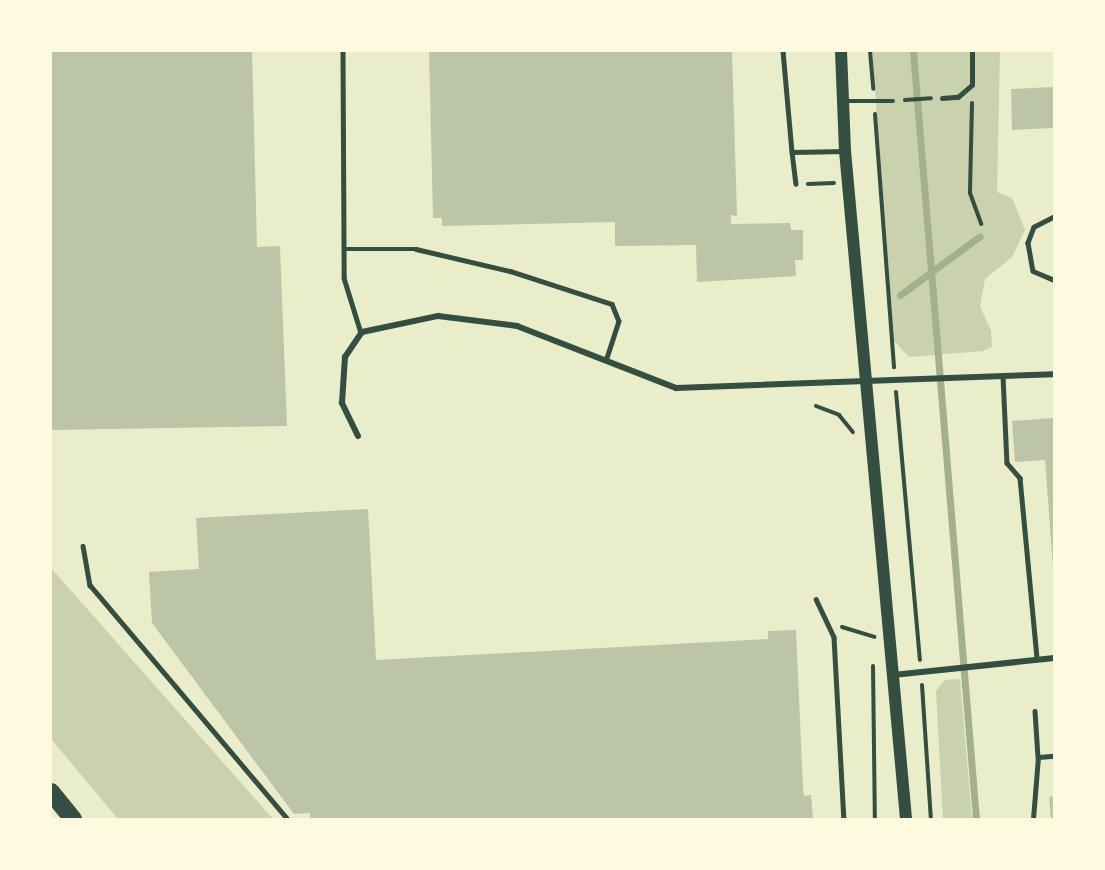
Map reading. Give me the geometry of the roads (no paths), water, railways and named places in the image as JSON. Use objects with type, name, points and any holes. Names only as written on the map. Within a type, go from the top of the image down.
[{"type":"highway","points":[[51,792],[73,819]]},
{"type":"main road","points":[[841,51],[844,151],[867,379],[906,819]]},
{"type":"street","points":[[358,436],[342,403],[340,380],[345,357],[361,333],[394,321],[438,316],[516,326],[607,359],[676,388],[867,379],[896,382],[924,381],[1054,374]]},
{"type":"street","points":[[893,675],[979,668],[1054,658]]},
{"type":"lane","points":[[343,51],[345,279],[361,333]]},
{"type":"lane","points":[[783,51],[796,184]]},
{"type":"lane","points":[[942,98],[958,97],[972,85],[972,51]]},
{"type":"lane","points":[[843,101],[892,101]]},
{"type":"lane","points":[[792,152],[844,151]]},
{"type":"lane","points":[[1054,217],[1034,227],[1028,243],[1033,271],[1054,280]]},
{"type":"lane","points":[[344,249],[416,249],[510,271],[612,304],[619,321],[607,359]]},
{"type":"lane","points":[[1003,376],[1007,462],[1020,478],[1037,659]]},
{"type":"lane","points":[[83,546],[90,585],[288,819]]},
{"type":"lane","points":[[816,598],[829,628],[844,819]]},
{"type":"lane","points":[[1034,819],[1038,757],[1035,711]]},
{"type":"lane","points":[[1038,757],[1054,756]]},
{"type":"waterway","points":[[913,51],[976,819]]},
{"type":"waterway","points":[[900,295],[980,236]]}]
